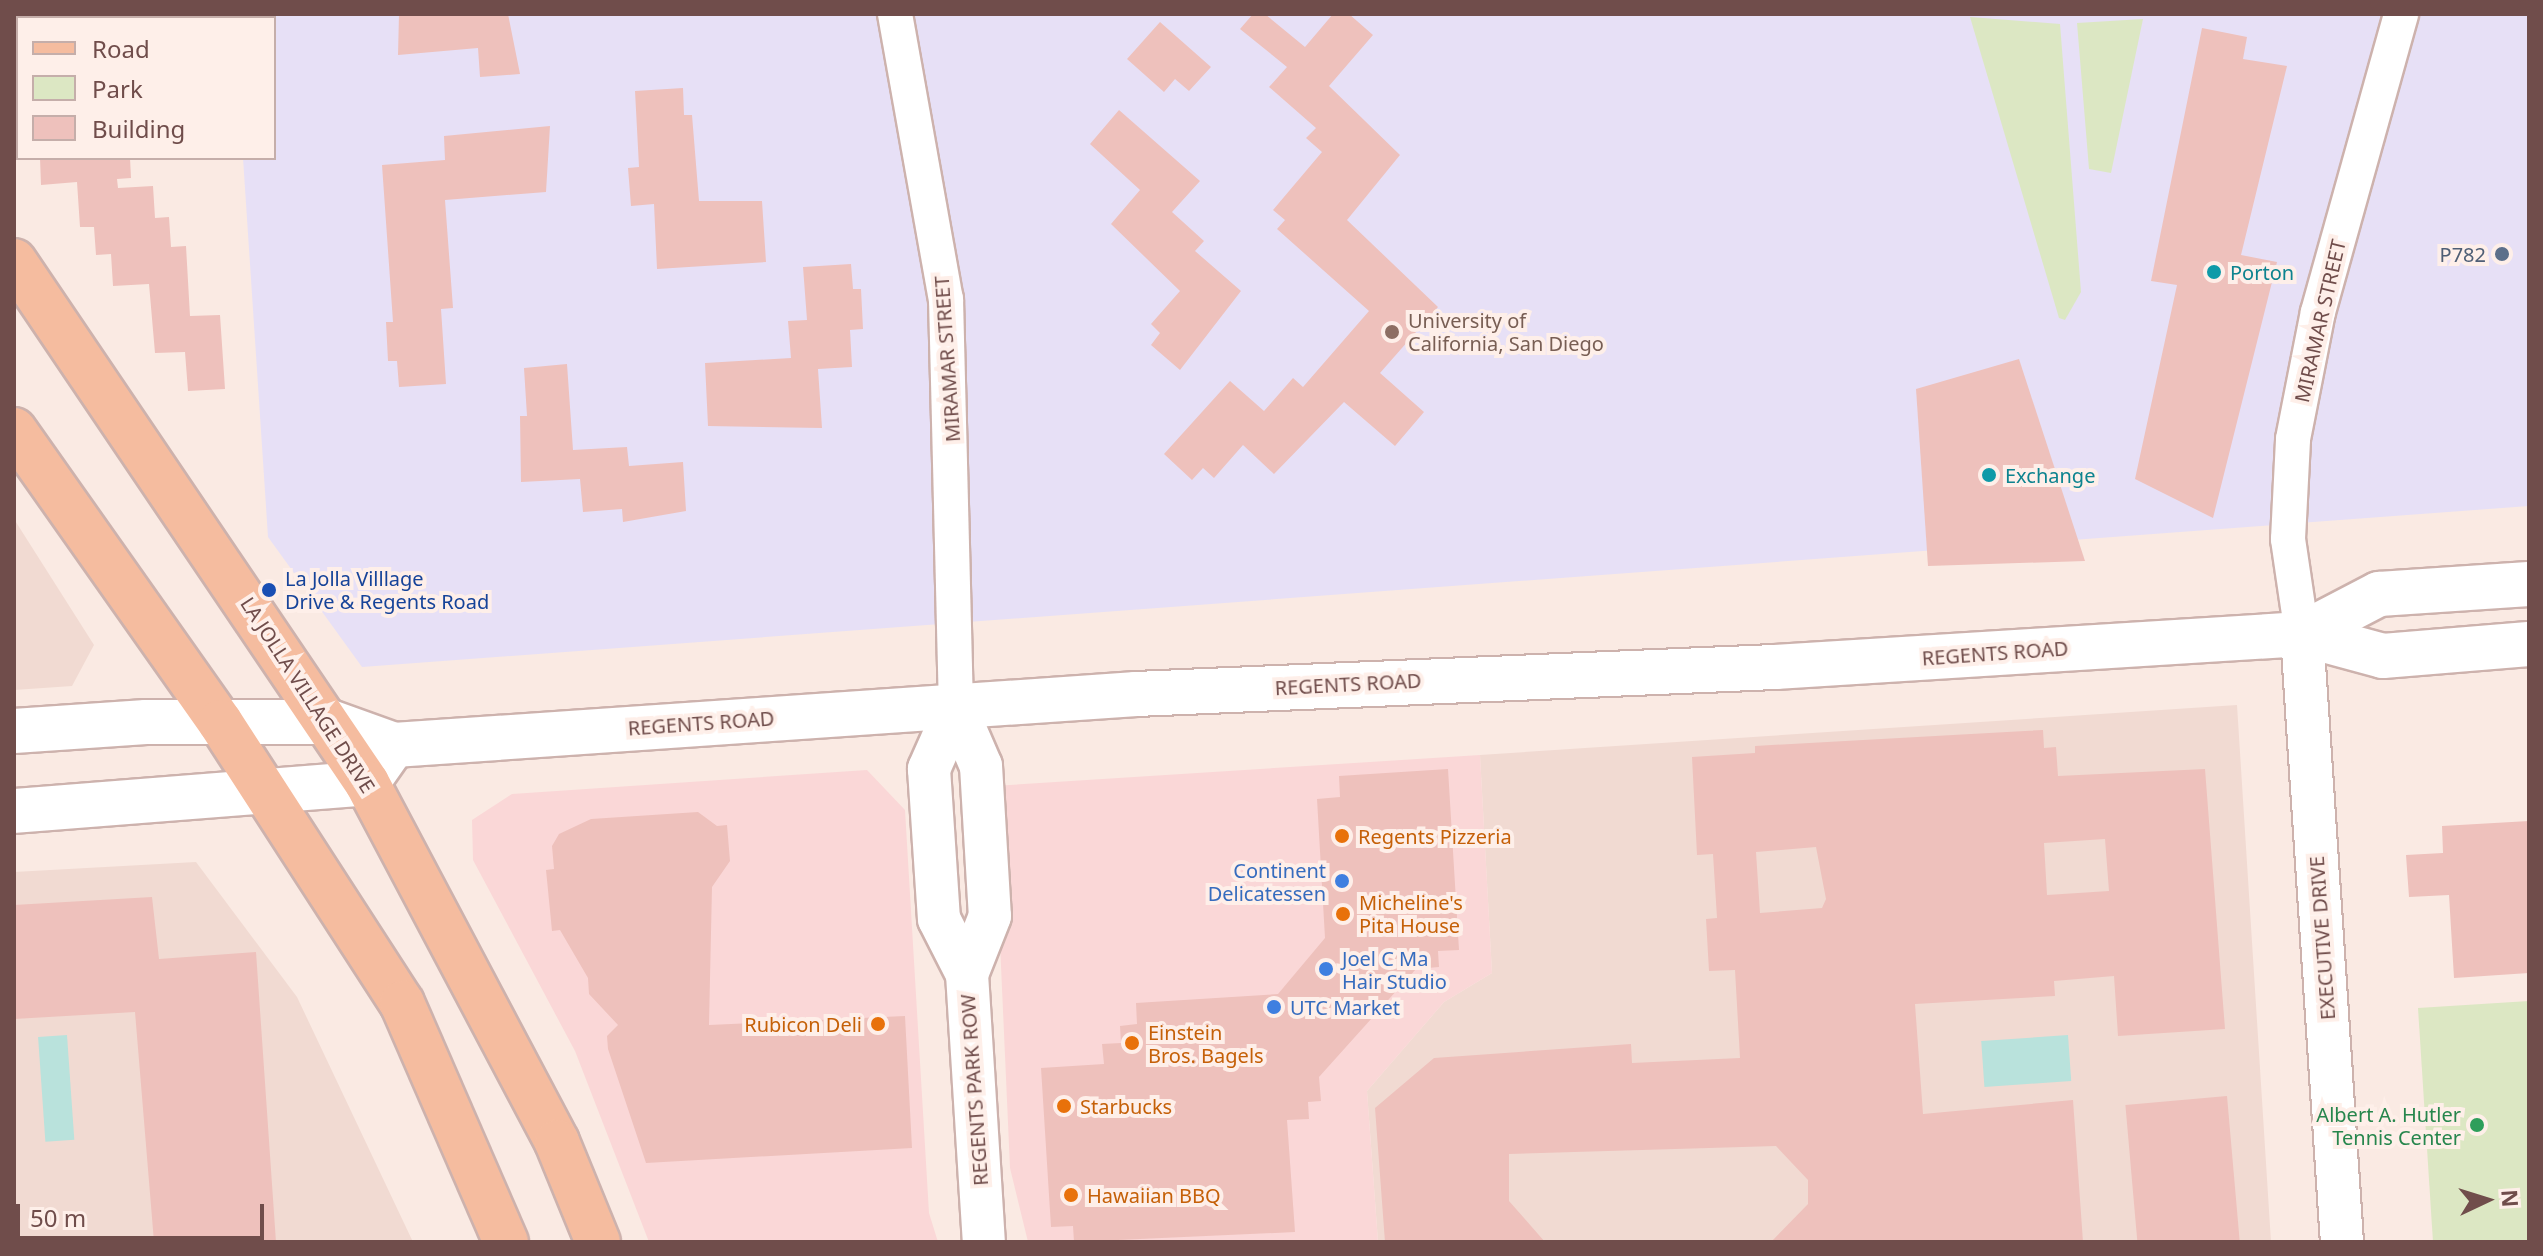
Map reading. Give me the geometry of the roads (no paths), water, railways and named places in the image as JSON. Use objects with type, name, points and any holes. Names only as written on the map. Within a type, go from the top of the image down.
[{"type":"main road","name":"LA JOLLA VILLAGE DRIVE","points":[[14,261],[330,722],[367,783],[557,1142],[598,1242]]},
{"type":"main road","points":[[14,430],[220,722],[402,1003],[506,1242]]},
{"type":"main road","name":"REGENTS ROAD","points":[[2302,634],[2379,594],[2529,584]]},
{"type":"main road","name":"REGENTS ROAD","points":[[14,731],[220,722],[330,722],[394,745],[956,708],[2302,634],[2383,656],[2529,644]]},
{"type":"main road","points":[[14,811],[367,783],[394,745]]},
{"type":"street","name":"MIRAMAR STREET","points":[[895,14],[946,299],[956,708]]},
{"type":"street","name":"MIRAMAR STREET","points":[[2302,634],[2288,539],[2293,439],[2318,312],[2401,14]]},
{"type":"street","name":"EXECUTIVE DRIVE","points":[[2302,634],[2342,1242]]},
{"type":"street","name":"REGENTS PARK ROW","points":[[956,708],[981,766],[990,916],[967,974],[984,1242]]},
{"type":"water","points":[[67,1035],[74,1140],[45,1142],[38,1037]]},
{"type":"water","points":[[2068,1035],[2071,1081],[1984,1087],[1981,1041]]},
{"type":"place","name":"P782","points":[[2502,254]]},
{"type":"place","name":"Porton","points":[[2214,272]]},
{"type":"place","name":"University of California, San Diego","points":[[1392,332]]},
{"type":"place","name":"Exchange","points":[[1989,475]]},
{"type":"place","name":"La Jolla Villlage Drive & Regents Road","points":[[269,590]]},
{"type":"place","name":"Regents Pizzeria","points":[[1342,836]]},
{"type":"place","name":"Continent Delicatessen","points":[[1342,881]]},
{"type":"place","name":"Micheline's Pita House","points":[[1343,914]]},
{"type":"place","name":"Joel C Ma Hair Studio","points":[[1326,969]]},
{"type":"place","name":"UTC Market","points":[[1274,1007]]},
{"type":"place","name":"Rubicon Deli","points":[[878,1024]]},
{"type":"place","name":"Einstein Bros. Bagels","points":[[1132,1043]]},
{"type":"place","name":"Starbucks","points":[[1064,1106]]},
{"type":"place","name":"Albert A. Hutler Tennis Center","points":[[2477,1125]]},
{"type":"place","name":"Hawaiian BBQ","points":[[1071,1195]]}]
